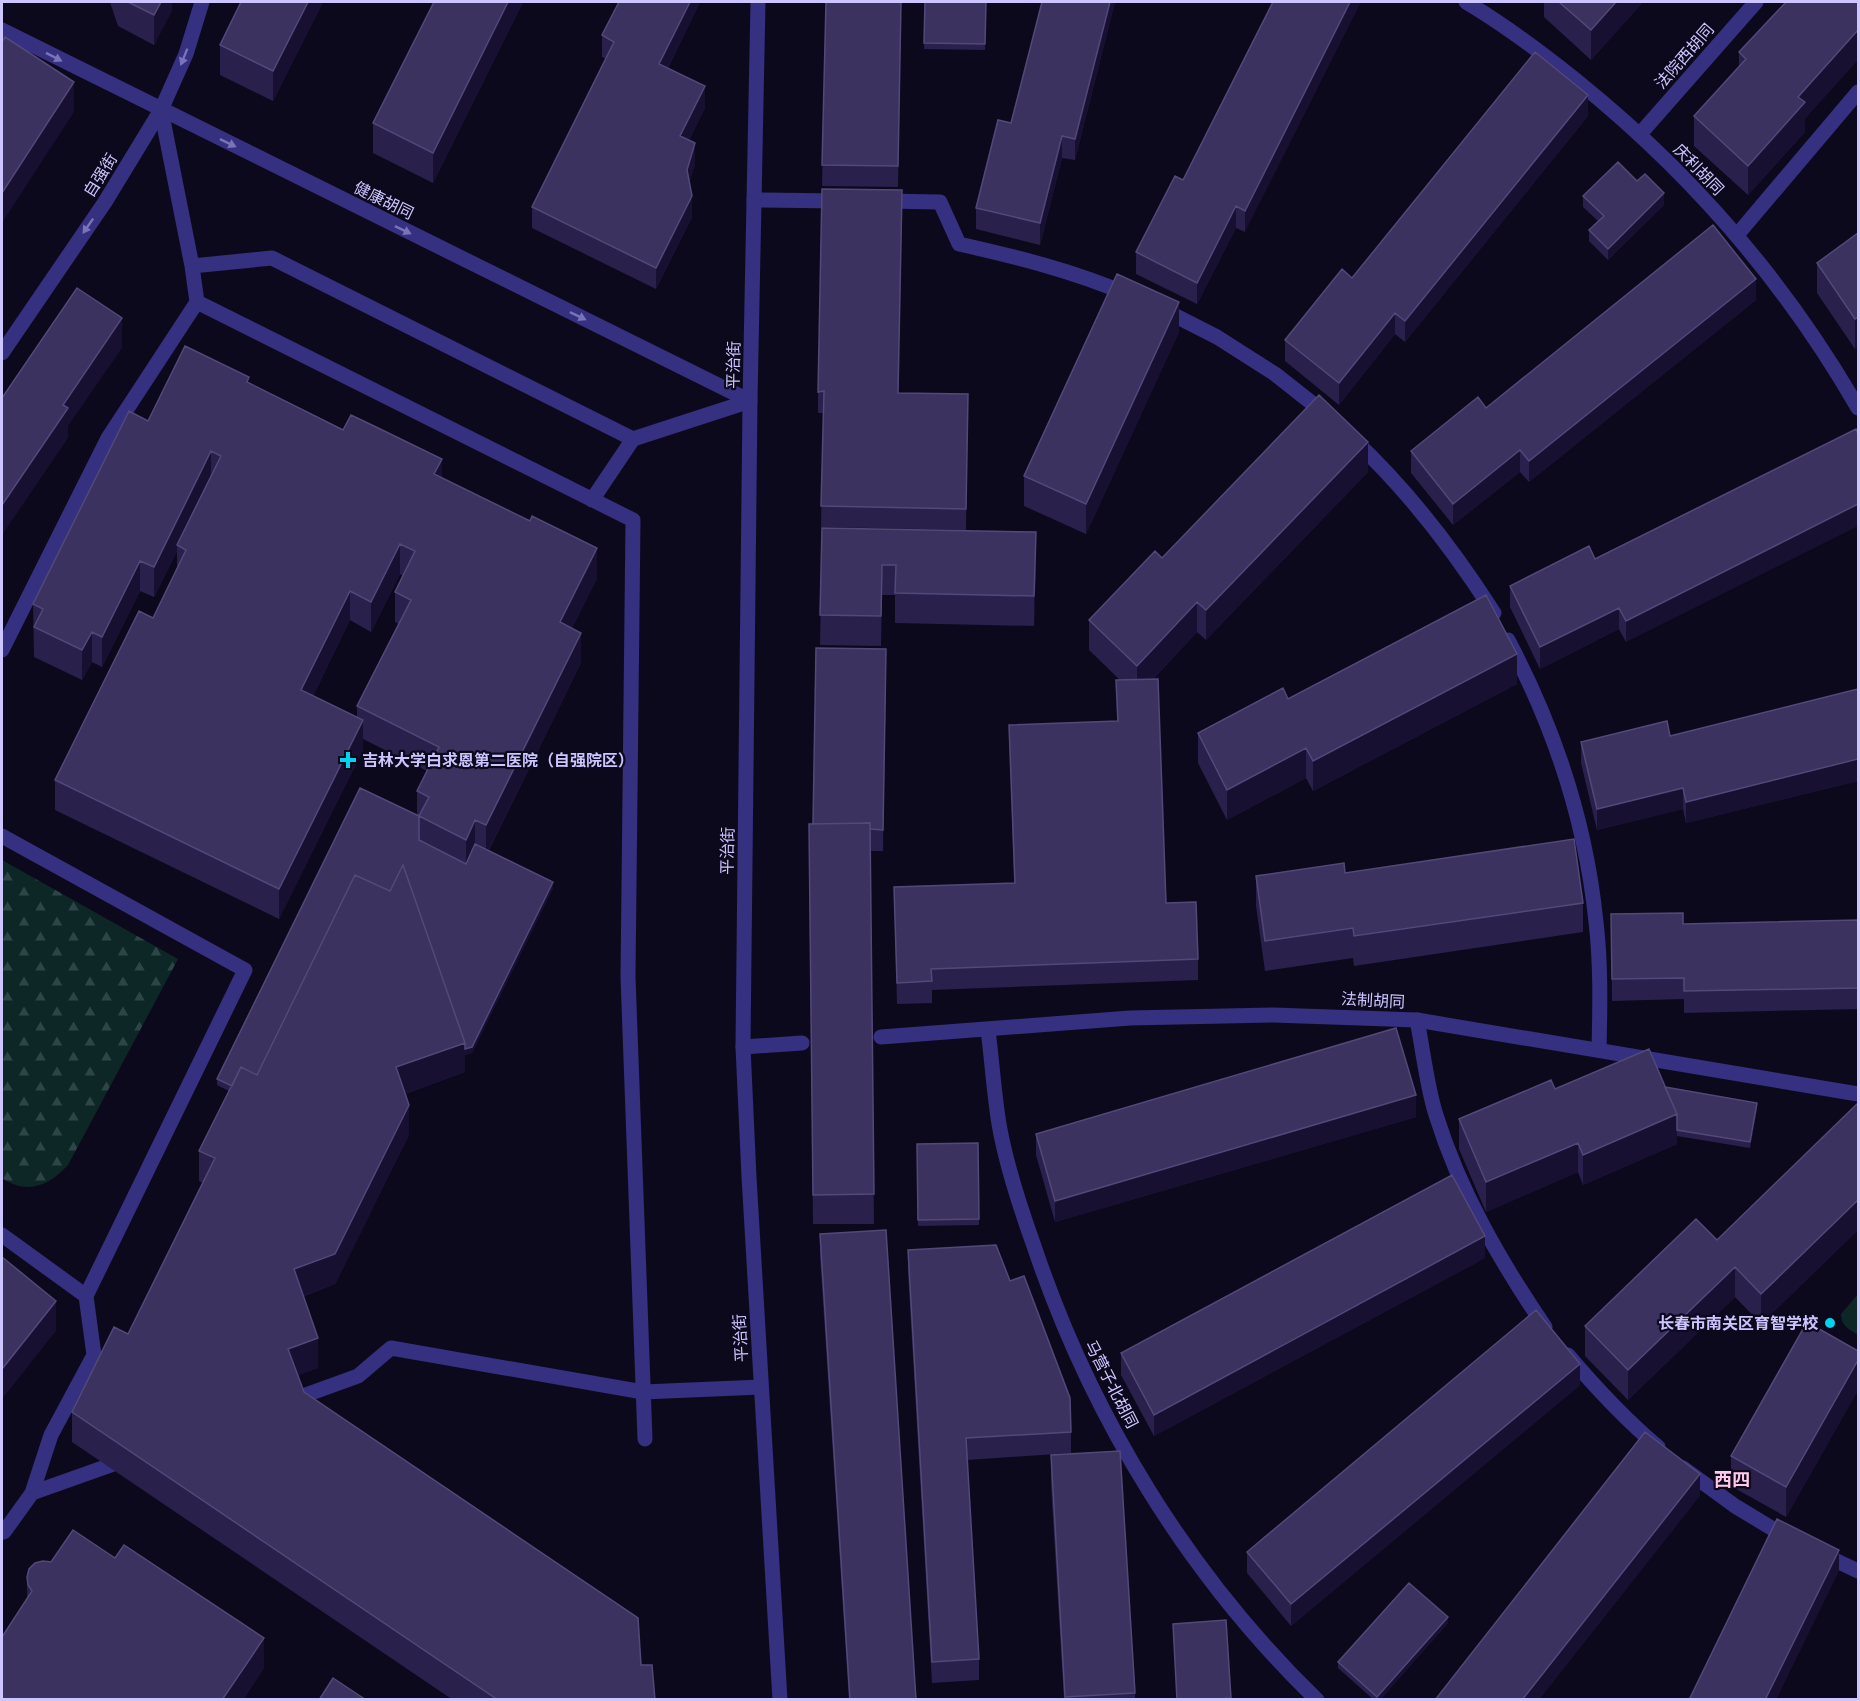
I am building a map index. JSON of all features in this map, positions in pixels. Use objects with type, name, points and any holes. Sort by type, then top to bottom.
[{"type":"street","name":"自强街","points":[[2,352],[105,202],[161,110],[186,54],[202,2]]},
{"type":"street","name":"平治街","points":[[758,2],[750,401],[743,1047],[780,1700]]},
{"type":"street","name":"庆利胡同","points":[[1466,2],[1550,59],[1640,134],[1678,172],[1737,235],[1790,303],[1839,374],[1858,408]]},
{"type":"street","name":"法院西胡同","points":[[1640,134],[1756,2]]},
{"type":"street","name":"健康胡同","points":[[2,30],[750,401]]},
{"type":"street","points":[[1737,235],[1858,92]]},
{"type":"street","points":[[2,650],[108,438],[197,302],[161,110]]},
{"type":"street","points":[[754,200],[940,202],[959,244],[1026,259],[1092,279],[1155,306],[1217,337],[1275,374],[1341,428],[1379,464],[1425,514],[1464,566],[1498,620],[1527,676],[1548,726],[1572,796],[1587,858],[1596,921],[1600,985],[1599,1050]]},
{"type":"street","points":[[192,266],[272,258],[633,439]]},
{"type":"street","points":[[197,302],[633,520],[628,976],[645,1439]]},
{"type":"street","points":[[592,500],[633,439],[750,401]]},
{"type":"street","points":[[2,836],[245,970],[86,1296],[94,1354],[51,1434],[32,1493],[4,1532]]},
{"type":"street","name":"法制胡同","points":[[881,1037],[1130,1018],[1261,1015],[1417,1020],[1858,1094]]},
{"type":"street","points":[[1417,1020],[1435,1113],[1457,1172],[1489,1237],[1515,1282],[1557,1342],[1627,1419],[1671,1458],[1735,1506],[1805,1546],[1858,1571]]},
{"type":"street","name":"马营子北胡同","points":[[988,1029],[1000,1125],[1019,1203],[1045,1279],[1076,1354],[1111,1426],[1152,1495],[1197,1562],[1247,1625],[1313,1698]]},
{"type":"street","points":[[743,1047],[802,1043]]},
{"type":"street","points":[[2,1235],[86,1296]]},
{"type":"street","points":[[279,1404],[358,1376],[391,1348],[643,1392],[761,1387]]},
{"type":"street","points":[[32,1493],[144,1453]]},
{"type":"green space","points":[[2,860],[178,959],[68,1165],[45,1183],[29,1187],[11,1183],[2,1178]]},
{"type":"green space","points":[[1858,1294],[1858,1335],[1844,1324],[1841,1314]]},
{"type":"building","points":[[128,2],[161,2],[154,15]]},
{"type":"building","points":[[241,2],[308,2],[273,71],[220,45]]},
{"type":"building","points":[[434,2],[508,2],[433,153],[373,123]]},
{"type":"building","points":[[619,2],[690,2],[659,64],[705,86],[680,136],[695,143],[687,170],[692,196],[656,268],[532,207],[614,42],[602,35]]},
{"type":"building","points":[[826,2],[901,2],[898,166],[822,165]]},
{"type":"building","points":[[925,2],[986,2],[985,44],[924,43]]},
{"type":"building","points":[[1042,2],[1110,2],[1075,139],[1062,136],[1040,223],[976,208],[998,120],[1011,123]]},
{"type":"building","points":[[1273,2],[1350,2],[1245,211],[1236,206],[1197,283],[1136,252],[1175,176],[1183,180]]},
{"type":"building","points":[[1559,2],[1616,2],[1591,30]]},
{"type":"building","points":[[1786,2],[1858,2],[1858,30],[1798,97],[1805,102],[1748,166],[1694,116],[1746,59],[1739,52]]},
{"type":"building","points":[[5,37],[74,82],[2,193],[2,42]]},
{"type":"building","points":[[1535,52],[1588,95],[1405,321],[1395,313],[1339,383],[1285,340],[1342,269],[1352,278]]},
{"type":"building","points":[[1618,162],[1637,181],[1645,174],[1664,193],[1608,249],[1589,230],[1604,216],[1583,196]]},
{"type":"building","points":[[822,189],[902,190],[898,393],[968,394],[966,509],[821,506],[824,391],[818,392]]},
{"type":"building","points":[[1713,225],[1756,279],[1529,461],[1520,450],[1453,504],[1411,451],[1478,397],[1486,408]]},
{"type":"building","points":[[1858,233],[1858,317],[1855,319],[1817,263]]},
{"type":"building","points":[[1117,274],[1179,302],[1086,504],[1024,476]]},
{"type":"building","points":[[77,288],[122,318],[63,405],[68,408],[2,505],[2,398]]},
{"type":"building","points":[[185,346],[249,377],[247,382],[343,430],[351,415],[442,459],[434,474],[530,521],[532,516],[597,548],[560,622],[581,633],[486,825],[475,820],[466,840],[419,816],[429,797],[417,791],[439,747],[357,706],[411,600],[395,592],[415,551],[400,544],[371,602],[350,591],[301,690],[363,720],[279,889],[55,780],[139,611],[153,618],[186,550],[177,545],[221,456],[211,451],[154,567],[140,561],[102,637],[92,632],[82,650],[34,627],[43,609],[33,604],[129,411],[148,421]]},
{"type":"building","points":[[1319,395],[1368,442],[1206,610],[1197,602],[1137,666],[1089,620],[1155,551],[1162,558]]},
{"type":"building","points":[[1856,429],[1858,434],[1858,504],[1626,621],[1619,608],[1540,647],[1510,586],[1589,546],[1595,559]]},
{"type":"building","points":[[822,528],[1036,532],[1034,596],[895,593],[896,565],[882,565],[881,616],[820,615]]},
{"type":"building","points":[[1486,595],[1517,654],[1313,761],[1306,748],[1227,790],[1198,733],[1283,688],[1288,699]]},
{"type":"building","points":[[816,648],[886,649],[883,830],[870,829],[870,823],[813,824]]},
{"type":"building","points":[[1158,679],[1166,903],[1196,902],[1198,959],[931,969],[932,981],[897,983],[894,887],[1015,883],[1009,725],[1118,721],[1116,680]]},
{"type":"building","points":[[1858,689],[1858,759],[1686,802],[1683,788],[1597,809],[1581,742],[1667,721],[1670,736]]},
{"type":"building","points":[[360,788],[419,816],[419,840],[466,864],[475,844],[553,882],[472,1047],[465,1049],[465,1043],[403,865],[390,891],[355,875],[257,1075],[241,1067],[232,1086],[217,1079]]},
{"type":"building","points":[[870,823],[874,1194],[813,1195],[809,824]]},
{"type":"building","points":[[1574,839],[1583,903],[1354,936],[1353,928],[1265,941],[1256,876],[1344,863],[1345,873]]},
{"type":"building","points":[[403,865],[465,1043],[396,1067],[409,1105],[335,1254],[294,1269],[318,1338],[288,1349],[304,1392],[638,1618],[641,1665],[652,1665],[655,1700],[498,1700],[72,1412],[114,1327],[128,1334],[215,1158],[199,1151],[241,1067],[257,1075],[355,875],[390,891]]},
{"type":"building","points":[[1683,913],[1683,924],[1858,920],[1858,988],[1684,991],[1684,978],[1612,979],[1611,914]]},
{"type":"building","points":[[1396,1028],[1416,1095],[1055,1201],[1036,1134]]},
{"type":"building","points":[[1649,1049],[1677,1114],[1583,1155],[1578,1143],[1486,1182],[1459,1119],[1551,1080],[1555,1089]]},
{"type":"building","points":[[1665,1087],[1757,1103],[1750,1142],[1677,1130],[1677,1114]]},
{"type":"building","points":[[1858,1103],[1858,1200],[1761,1294],[1735,1267],[1628,1370],[1585,1326],[1696,1219],[1717,1240]]},
{"type":"building","points":[[978,1143],[979,1219],[918,1220],[917,1144]]},
{"type":"building","points":[[1452,1175],[1485,1236],[1154,1415],[1121,1353]]},
{"type":"building","points":[[886,1230],[916,1700],[850,1700],[820,1234]]},
{"type":"building","points":[[996,1245],[1010,1281],[1024,1276],[1070,1398],[1071,1432],[966,1438],[979,1659],[932,1662],[908,1250]]},
{"type":"building","points":[[2,1257],[56,1301],[2,1369]]},
{"type":"building","points":[[1536,1310],[1580,1364],[1291,1604],[1247,1552]]},
{"type":"building","points":[[1807,1322],[1858,1351],[1858,1360],[1786,1487],[1731,1456]]},
{"type":"building","points":[[1645,1432],[1700,1474],[1522,1700],[1435,1700]]},
{"type":"building","points":[[1120,1451],[1135,1693],[1065,1697],[1051,1455]]},
{"type":"building","points":[[1777,1519],[1839,1550],[1765,1700],[1689,1700]]},
{"type":"building","points":[[73,1530],[115,1558],[124,1545],[264,1638],[222,1700],[2,1700],[2,1637],[32,1591],[28,1585],[29,1569],[35,1563],[51,1562]]},
{"type":"building","points":[[1409,1583],[1448,1617],[1377,1697],[1338,1662]]},
{"type":"building","points":[[1226,1620],[1231,1698],[1177,1700],[1173,1624]]},
{"type":"building","points":[[333,1678],[366,1700],[319,1700]]},
{"type":"place","name":"吉林大学白求恩第二医院（自强院区）","points":[[348,760]]},
{"type":"place","name":"长春市南关区育智学校","points":[[1830,1323]]},
{"type":"district","name":"西四","points":[[1732,1480]]}]
